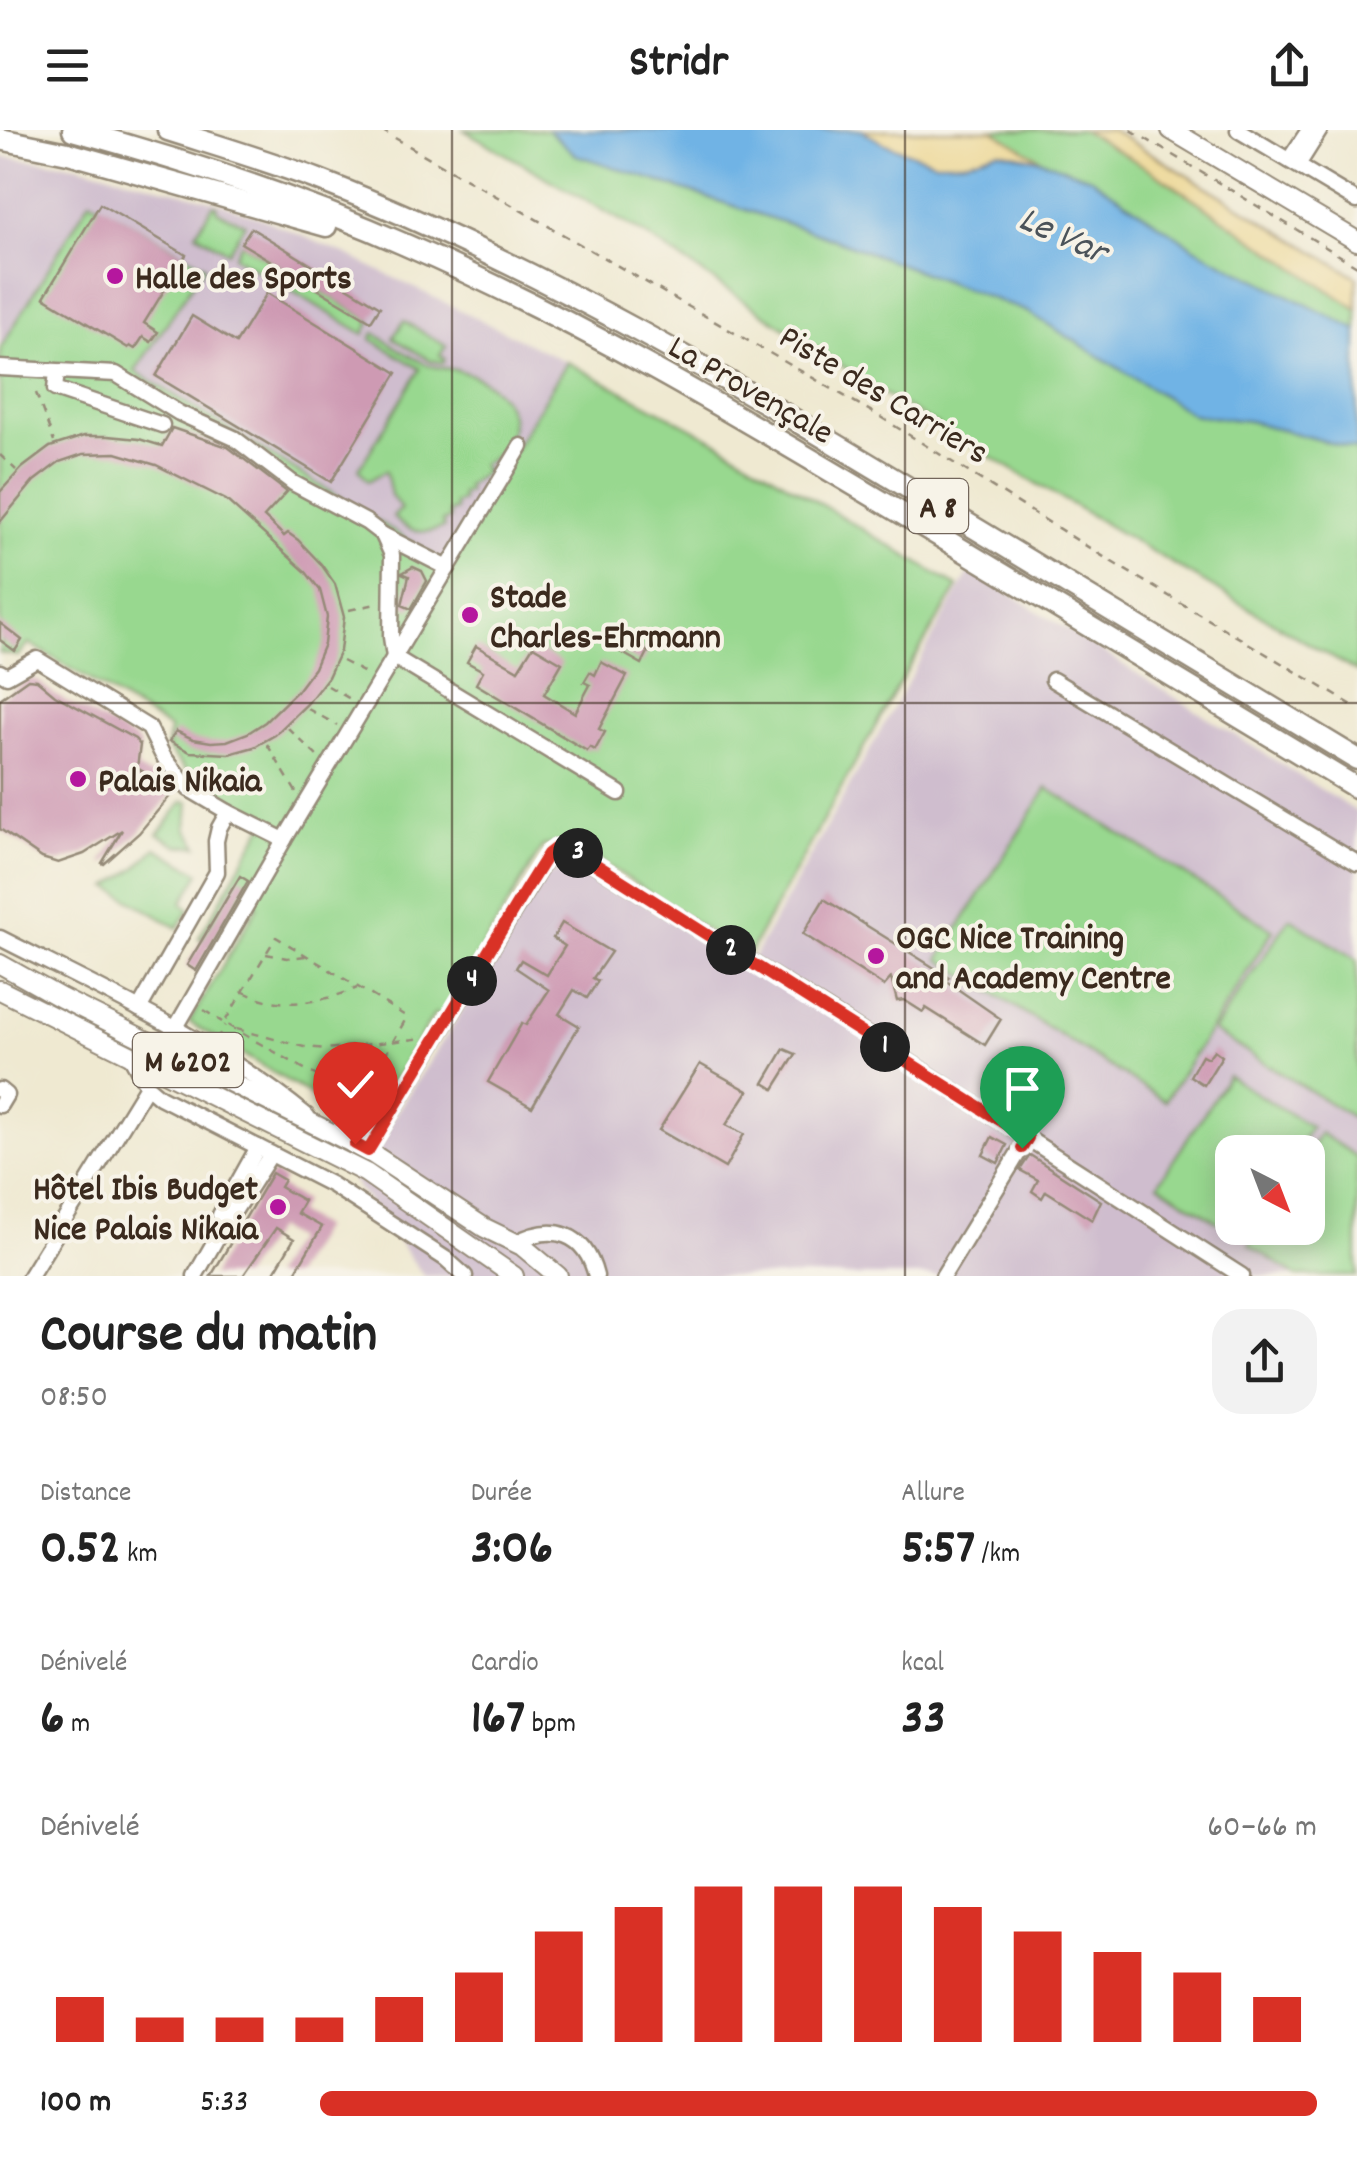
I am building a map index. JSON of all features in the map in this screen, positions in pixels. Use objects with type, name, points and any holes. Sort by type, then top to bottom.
[{"type":"highway","name":"La Provençale","points":[[73,130],[258,188],[408,246],[568,322],[683,384],[1357,788]]},
{"type":"highway","name":"La Provençale","points":[[168,130],[368,201],[512,266],[631,326],[886,474],[1357,759]]},
{"type":"highway","points":[[190,130],[218,146]]},
{"type":"highway","points":[[0,139],[68,153],[408,246]]},
{"type":"main road","points":[[1170,130],[1357,242]]},
{"type":"main road","name":"M 6202","points":[[0,964],[61,998]]},
{"type":"main road","name":"M 6202","points":[[0,972],[61,998],[368,1151],[539,1258],[555,1276]]},
{"type":"main road","name":"M 6202","points":[[1,991],[374,1178],[505,1273]]},
{"type":"main road","points":[[505,1273],[513,1254],[555,1276]]},
{"type":"street","points":[[1238,130],[1357,200]]},
{"type":"street","points":[[1294,163],[1308,130]]},
{"type":"street","points":[[1294,163],[1320,130]]},
{"type":"street","points":[[0,368],[116,374],[179,413],[234,438],[293,483],[448,568]]},
{"type":"street","points":[[57,372],[55,389],[162,425]]},
{"type":"street","points":[[174,1030],[521,446]]},
{"type":"street","points":[[384,535],[392,555],[390,636],[394,657],[619,794]]},
{"type":"street","points":[[0,672],[7,676],[36,659],[149,728],[189,790],[284,840]]},
{"type":"street","points":[[1054,680],[1357,863]]},
{"type":"street","points":[[139,1009],[217,872],[216,841],[228,812]]},
{"type":"street","points":[[368,1151],[548,854],[557,847],[567,848],[1242,1276]]},
{"type":"street","points":[[0,938],[139,1009],[280,1094],[315,1122]]},
{"type":"street","points":[[130,1057],[147,1086],[160,1097],[332,1184],[446,1259],[465,1276]]},
{"type":"street","points":[[30,1276],[147,1086]]},
{"type":"street","points":[[0,1090],[6,1094],[0,1105]]},
{"type":"street","points":[[943,1276],[1028,1138]]},
{"type":"street","points":[[234,1210],[264,1150]]},
{"type":"street","points":[[195,1276],[226,1220],[220,1216],[264,1150]]},
{"type":"street","points":[[514,1243],[546,1232],[561,1233],[585,1250],[596,1276]]},
{"type":"path","name":"Piste des Carriers","points":[[382,130],[874,413],[1112,562],[1357,708]]},
{"type":"path","points":[[1131,130],[1357,266]]},
{"type":"path","points":[[36,393],[54,442]]},
{"type":"path","points":[[0,454],[16,470]]},
{"type":"path","points":[[349,610],[391,600]]},
{"type":"path","points":[[342,661],[368,674]]},
{"type":"path","points":[[328,686],[352,700]]},
{"type":"path","points":[[308,709],[337,725]]},
{"type":"path","points":[[288,728],[318,757]]},
{"type":"path","points":[[267,744],[296,792]]},
{"type":"path","points":[[214,790],[217,760]]},
{"type":"path","points":[[224,1023],[276,937],[406,1017],[338,1135]]},
{"type":"path","points":[[266,954],[308,956]]},
{"type":"path","points":[[243,991],[265,1000],[296,1002],[333,998],[358,987]]},
{"type":"path","points":[[190,1002],[359,1100]]},
{"type":"path","points":[[235,1029],[326,1049],[420,1037],[434,1043]]},
{"type":"path","points":[[334,1086],[370,1081]]},
{"type":"shaded area","points":[[0,157],[77,165],[211,200],[343,253],[567,362],[446,563],[134,371],[0,349]]},
{"type":"shaded area","points":[[971,569],[1357,812],[1357,1276],[424,1276],[352,1180],[454,1024],[541,876],[569,868],[598,873],[748,967]]},
{"type":"green space","points":[[464,130],[548,130],[576,155],[820,234],[1028,312],[1194,415],[1249,421],[1357,450],[1357,672],[889,397],[639,231]]},
{"type":"green space","points":[[992,130],[1083,130],[1154,172],[1357,309],[1357,330],[1196,249],[1091,178],[1042,160]]},
{"type":"green space","name":"Stade Charles-Ehrmann","points":[[90,200],[205,266],[135,371],[445,563],[567,362],[720,443],[958,587],[899,684],[747,957],[572,842],[543,846],[442,1016],[435,1013],[366,1128],[189,1022],[258,906],[255,903],[223,953],[199,938],[264,824],[222,800],[188,773],[167,747],[170,729],[29,643],[18,656],[0,653],[0,349]]},
{"type":"green space","points":[[213,205],[217,211],[245,224],[228,252],[196,233]]},
{"type":"green space","points":[[241,243],[371,321],[364,334],[234,256]]},
{"type":"green space","points":[[404,321],[446,346],[440,355],[445,359],[443,363],[430,360],[393,338]]},
{"type":"green space","points":[[374,333],[422,362],[480,379],[498,392],[509,410],[512,420],[507,442],[481,465],[483,471],[490,469],[466,486],[468,492],[461,494],[462,501],[455,504],[456,510],[449,512],[450,519],[437,530],[417,531],[399,522],[393,517],[401,509],[391,495],[386,471],[368,481],[359,469],[420,369],[371,339]]},
{"type":"green space","points":[[1047,788],[1273,930],[1165,1101],[939,959]]},
{"type":"green space","points":[[183,801],[189,802],[187,828],[198,846],[179,846],[158,834]]},
{"type":"green space","points":[[156,848],[200,873],[182,903],[190,909],[178,928],[109,887]]},
{"type":"green space","points":[[1290,918],[1357,960],[1357,1120],[1213,1031]]},
{"type":"green space","points":[[1228,1076],[1311,1127],[1306,1135],[1215,1135],[1215,1220],[1158,1184]]},
{"type":"green space","points":[[1325,1136],[1357,1157],[1357,1276],[1297,1276],[1249,1245],[1325,1245]]},
{"type":"sand","points":[[861,130],[992,130],[1042,160],[999,151],[964,162],[935,162],[883,143]]},
{"type":"sand","points":[[1083,130],[1112,130],[1357,277],[1357,309],[1154,172]]},
{"type":"water","name":"Le Var","points":[[548,130],[861,130],[883,143],[935,162],[964,162],[998,151],[1042,160],[1091,178],[1196,249],[1357,330],[1357,450],[1249,421],[1194,415],[1028,312],[820,234],[576,155]]},
{"type":"building","name":"Halle des Sports","points":[[100,204],[186,255],[144,323],[158,332],[151,342],[143,337],[135,349],[44,297]]},
{"type":"building","points":[[251,228],[380,307],[371,321],[241,243]]},
{"type":"building","points":[[267,293],[397,373],[331,482],[156,376],[192,316],[236,343]]},
{"type":"building","points":[[172,428],[228,447],[287,492],[264,517],[284,536],[288,533],[298,540],[321,564],[335,584],[344,617],[340,651],[328,677],[307,704],[275,735],[254,747],[229,754],[190,752],[169,741],[176,731],[211,742],[248,733],[296,692],[314,668],[324,644],[327,617],[320,590],[306,572],[226,500],[156,465],[116,453],[83,454],[59,462],[34,481],[0,522],[0,492],[22,468],[50,447],[84,436],[139,439],[162,446]]},
{"type":"building","points":[[413,567],[422,571],[427,581],[411,609],[402,605],[409,576],[402,573]]},
{"type":"building","points":[[0,623],[22,640],[15,651],[0,640]]},
{"type":"building","points":[[619,636],[648,652],[642,664],[612,647]]},
{"type":"building","points":[[476,646],[518,670],[533,646],[562,663],[544,694],[575,713],[590,685],[584,682],[590,672],[595,675],[601,662],[627,676],[599,729],[605,732],[595,750],[590,747],[587,751],[476,684],[483,671],[467,662]]},
{"type":"building","name":"Palais Nikaia","points":[[28,679],[37,680],[55,695],[135,739],[140,745],[137,768],[175,790],[139,833],[104,864],[122,830],[84,854],[58,863],[42,858],[0,829],[0,699]]},
{"type":"building","points":[[240,876],[248,881],[196,971],[187,965]]},
{"type":"building","name":"OGC Nice Training and Academy Centre","points":[[824,899],[949,977],[946,981],[1001,1019],[985,1045],[926,1008],[923,1012],[904,1000],[897,1001],[891,978],[884,986],[803,934]]},
{"type":"building","points":[[562,923],[611,952],[593,978],[598,981],[587,998],[574,990],[559,1014],[579,1026],[532,1107],[488,1082],[522,1023],[526,1025],[549,990],[516,968],[521,960],[547,975],[565,946],[553,938]]},
{"type":"building","points":[[784,1049],[796,1054],[774,1089],[764,1083]]},
{"type":"building","points":[[1214,1050],[1222,1056],[1204,1085],[1190,1076],[1202,1055],[1208,1058]]},
{"type":"building","points":[[700,1064],[748,1091],[726,1125],[744,1134],[725,1168],[659,1130]]},
{"type":"building","points":[[992,1137],[1007,1145],[998,1163],[983,1155]]},
{"type":"building","points":[[1030,1155],[1101,1201],[1092,1220],[1046,1191],[1042,1198],[1032,1191],[1038,1180],[1020,1170]]},
{"type":"building","points":[[272,1173],[284,1180],[280,1187],[304,1201],[297,1213],[322,1227],[293,1276],[272,1276],[294,1239],[276,1228],[243,1276],[211,1276]]},
{"type":"place","name":"Halle des Sports","points":[[115,276]]},
{"type":"place","name":"Stade Charles-Ehrmann","points":[[470,615]]},
{"type":"place","name":"Palais Nikaia","points":[[78,779]]},
{"type":"place","name":"OGC Nice Training and Academy Centre","points":[[876,956]]},
{"type":"place","name":"Hôtel Ibis Budget Nice Palais Nikaia","points":[[278,1207]]},
{"type":"route","points":[[355,1144],[368,1151],[526,889],[548,854],[557,847],[578,853],[1028,1138],[1022,1148]]}]
